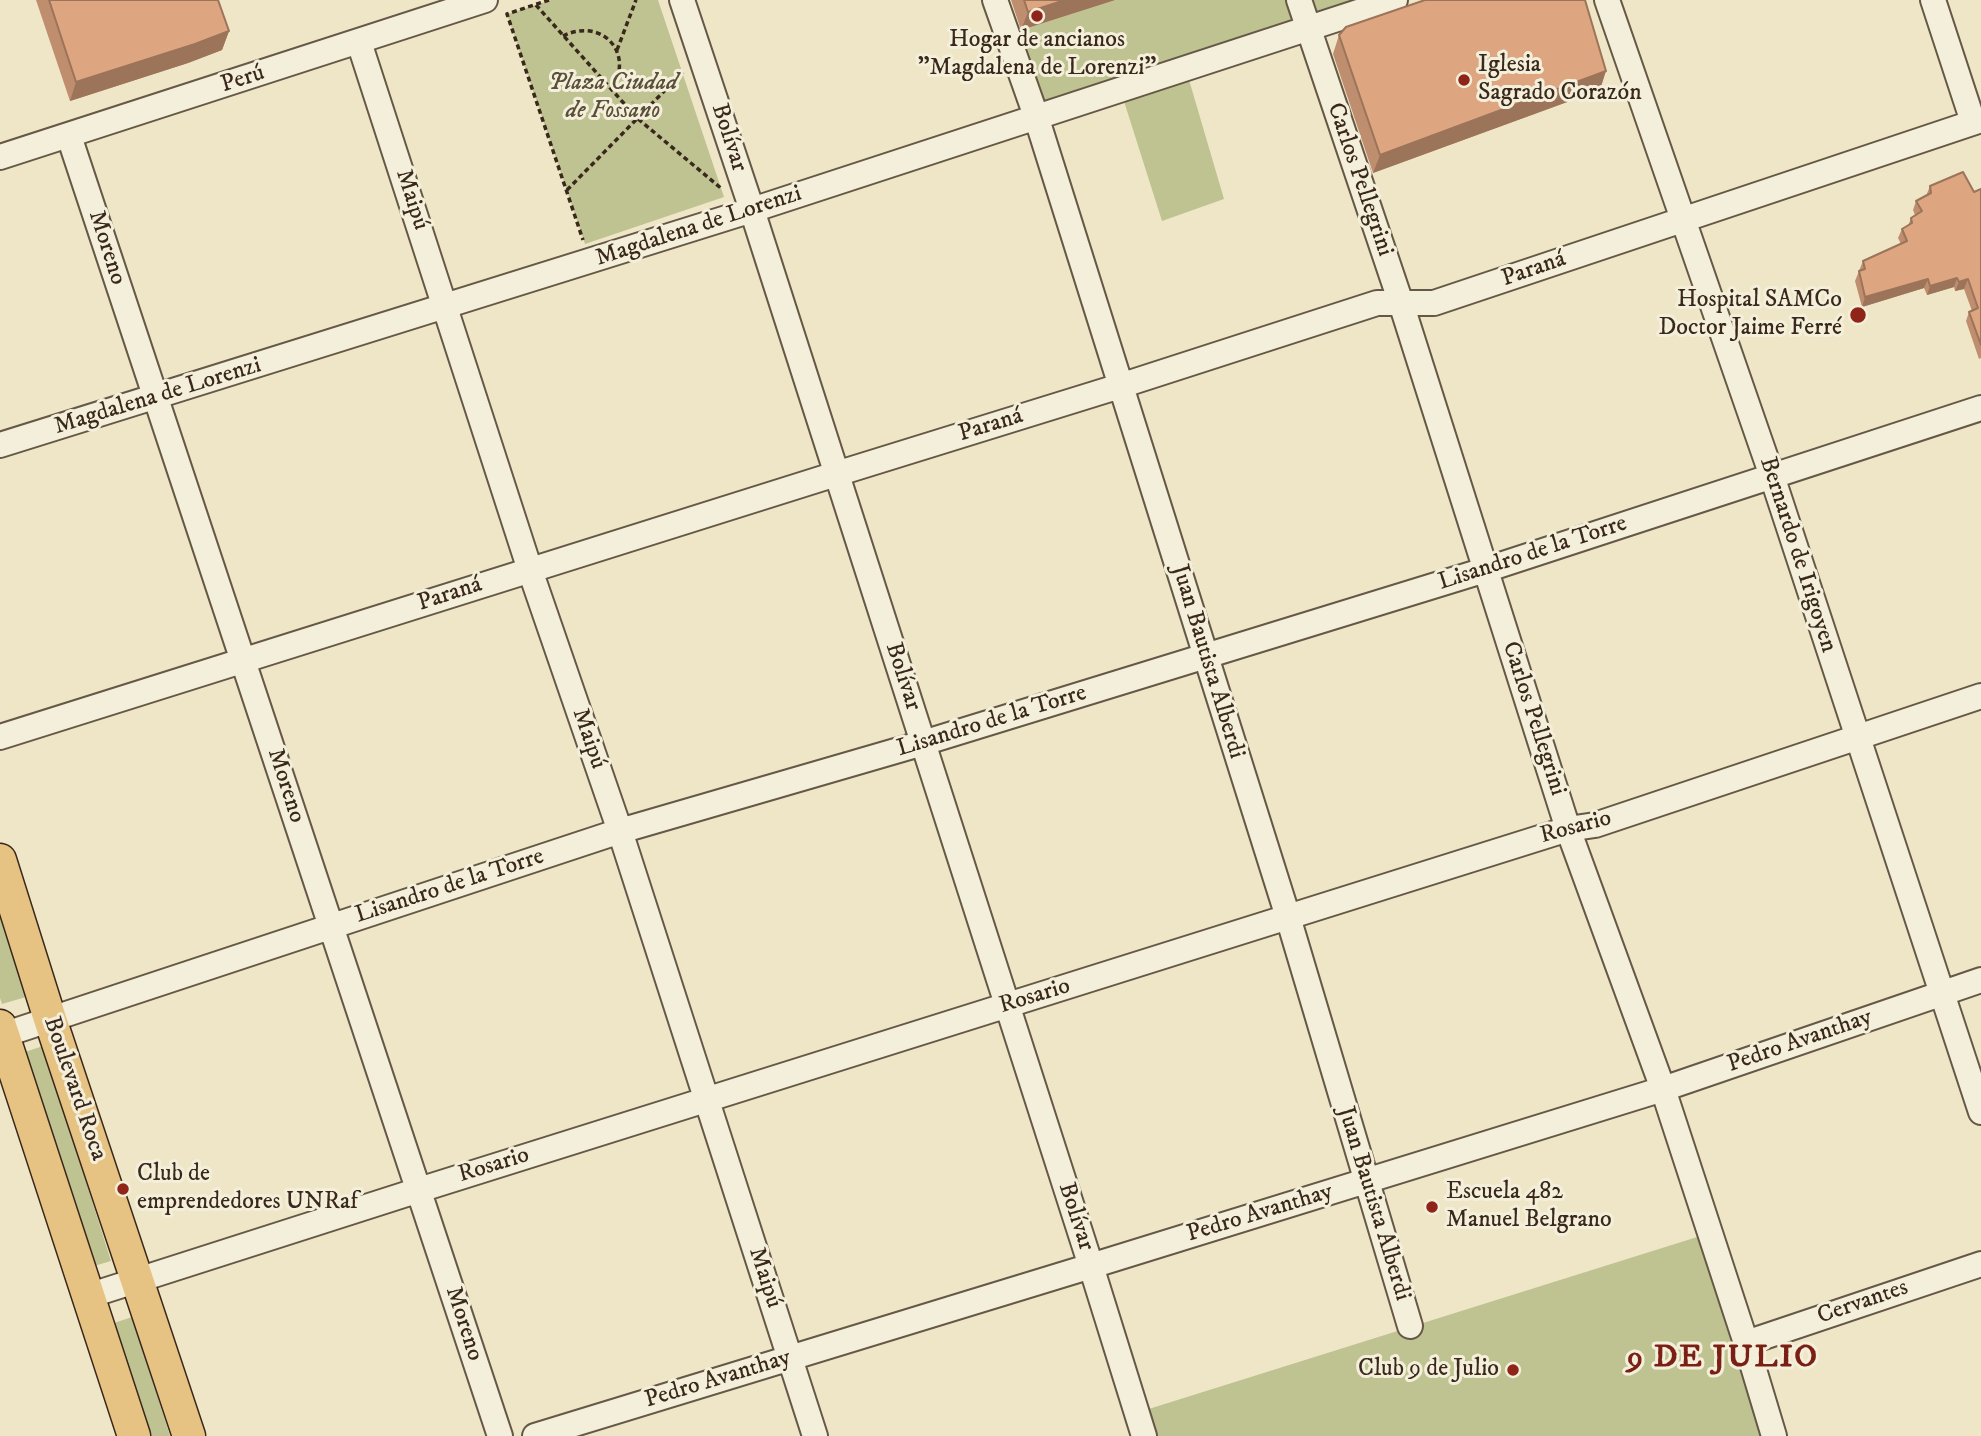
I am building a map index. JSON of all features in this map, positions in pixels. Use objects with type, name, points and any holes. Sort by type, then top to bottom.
[{"type":"main road","name":"Boulevard Roca","points":[[0,860],[189,1436]]},
{"type":"main road","name":"Boulevard Roca","points":[[1,1032],[134,1436]]},
{"type":"street","name":"Perú","points":[[0,157],[485,0]]},
{"type":"street","name":"Bolívar","points":[[682,0],[752,210],[1144,1436]]},
{"type":"street","name":"Juan Bautista Alberdi","points":[[995,0],[1036,116],[1288,917],[1410,1326]]},
{"type":"street","name":"Carlos Pellegrini","points":[[1299,0],[1401,303],[1568,829],[1663,1089],[1774,1436]]},
{"type":"street","name":"Magdalena de Lorenzi","points":[[0,446],[752,210],[1395,0]]},
{"type":"street","name":"Bernardo de Irigoyen","points":[[1607,0],[1772,476],[1981,1112]]},
{"type":"street","points":[[1933,0],[1977,121]]},
{"type":"street","name":"Maipú","points":[[359,42],[530,570],[620,831],[815,1436]]},
{"type":"street","name":"Paraná","points":[[0,737],[1377,303],[1434,303],[1977,121]]},
{"type":"street","name":"Moreno","points":[[69,136],[500,1436]]},
{"type":"street","name":"Lisandro de la Torre","points":[[1,1032],[50,1019],[620,831],[923,743],[1485,570],[1981,408]]},
{"type":"street","name":"Rosario","points":[[88,1296],[1568,829],[1595,825],[1981,696]]},
{"type":"street","name":"Pedro Avanthay","points":[[535,1436],[1663,1089],[1981,980]]},
{"type":"street","name":"Cervantes","points":[[1746,1343],[1981,1264]]},
{"type":"path","points":[[549,0],[507,14],[585,244]]},
{"type":"path","points":[[617,51],[636,0]]},
{"type":"path","points":[[535,5],[637,118],[722,189]]},
{"type":"path","points":[[563,36],[582,29],[591,31],[606,39],[617,51],[620,70],[611,89]]},
{"type":"path","points":[[567,190],[683,72],[688,84]]},
{"type":"green space","name":"Plaza Ciudad de Fossano","points":[[551,0],[658,0],[724,197],[585,244],[507,14]]},
{"type":"green space","points":[[1115,0],[1292,0],[1301,26],[1040,110],[1014,32]]},
{"type":"green space","points":[[1305,0],[1356,0],[1310,15]]},
{"type":"green space","points":[[1187,73],[1224,199],[1162,221],[1122,95]]},
{"type":"green space","points":[[0,915],[26,997],[2,1004],[0,998]]},
{"type":"green space","points":[[43,1046],[111,1261],[87,1268],[19,1054]]},
{"type":"green space","name":"Club 9 de Julio","points":[[1710,1233],[1773,1436],[1144,1436],[1136,1413]]},
{"type":"green space","points":[[132,1317],[170,1436],[144,1436],[108,1325]]},
{"type":"building","points":[[49,0],[218,0],[229,31],[76,82]]},
{"type":"building","points":[[1024,0],[1065,0],[1028,12]]},
{"type":"building","name":"Iglesia Sagrado Corazón","points":[[1425,0],[1585,0],[1606,71],[1380,155],[1339,35],[1346,27]]},
{"type":"building","points":[[1963,172],[1974,192],[1981,189],[1981,345],[1969,312],[1978,308],[1968,279],[1959,282],[1957,278],[1930,286],[1928,279],[1865,297],[1859,271],[1865,269],[1863,261],[1907,241],[1902,229],[1912,223],[1911,218],[1922,211],[1916,201],[1931,193],[1930,186]]},
{"type":"place","name":"Hogar de ancianos \"Magdalena de Lorenzi\"","points":[[1037,16]]},
{"type":"place","name":"Iglesia Sagrado Corazón","points":[[1464,80]]},
{"type":"place","name":"Hospital SAMCo Doctor Jaime Ferré","points":[[1858,315]]},
{"type":"place","name":"Club de emprendedores UNRaf","points":[[123,1189]]},
{"type":"place","name":"Escuela 482 Manuel Belgrano","points":[[1432,1207]]},
{"type":"place","name":"Club 9 de Julio","points":[[1513,1370]]},
{"type":"district","name":"9 DE JULIO","points":[[1723,1359]]}]
